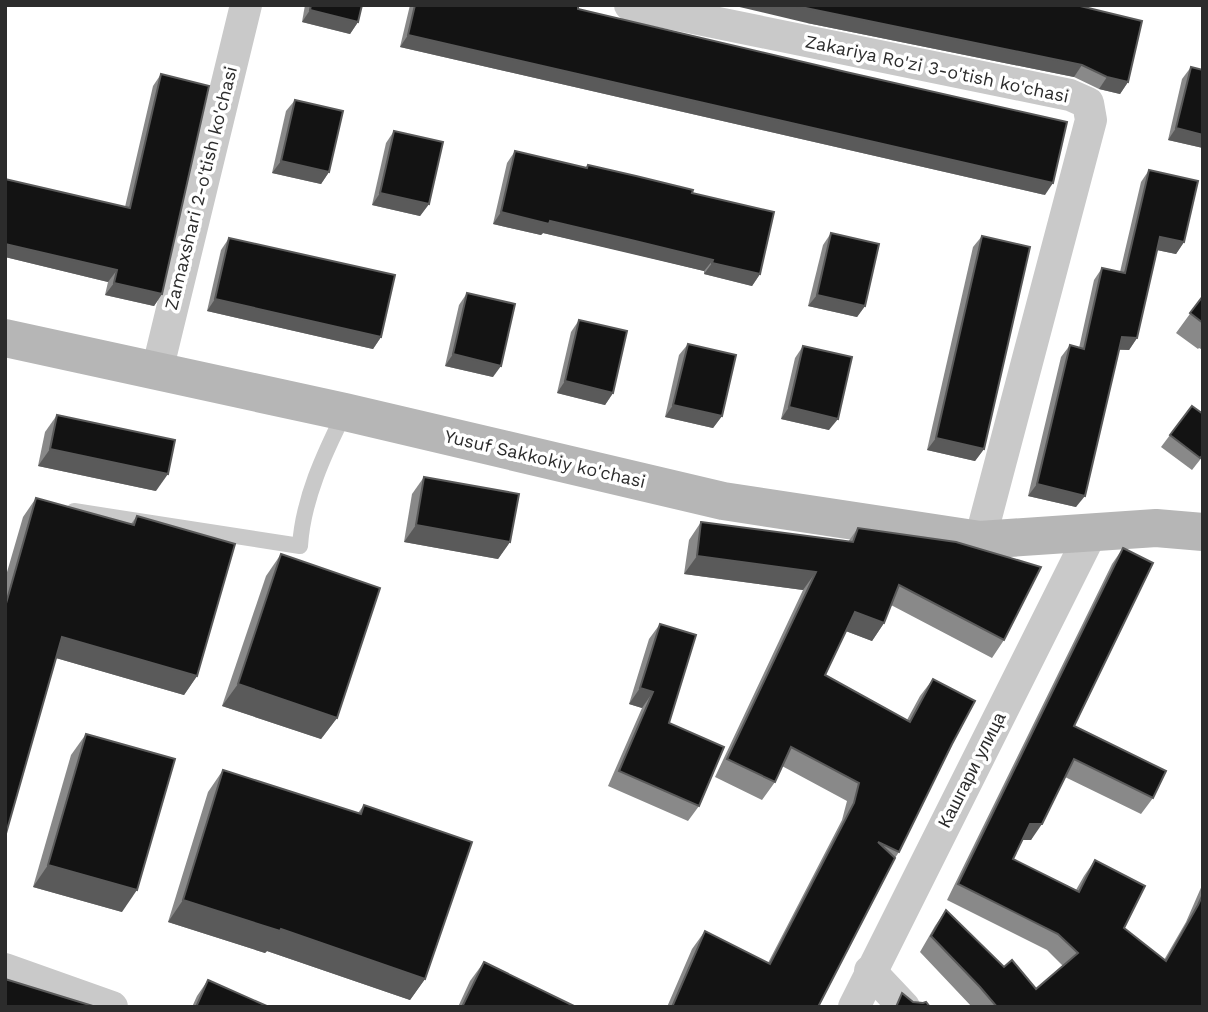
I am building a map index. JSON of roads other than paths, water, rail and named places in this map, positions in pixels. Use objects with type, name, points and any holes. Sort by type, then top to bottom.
[{"type":"main road","name":"Yusuf Sakkokiy ko'chasi","points":[[5,338],[345,412],[723,501],[980,540],[1156,528],[1203,532]]},
{"type":"street","name":"Zamaxshari 2-o'tish ko'chasi","points":[[157,371],[246,5]]},
{"type":"street","name":"Zakariya Ro'zi 3-o'tish ko'chasi","points":[[631,5],[1070,95],[1088,103],[1091,120],[980,540]]},
{"type":"street","name":"Кашгари улица","points":[[854,1007],[1091,533]]},
{"type":"street","points":[[5,969],[112,1007]]},
{"type":"street","points":[[870,971],[904,1007]]},
{"type":"lane","points":[[62,510],[300,546],[302,525],[323,457],[345,412]]}]
